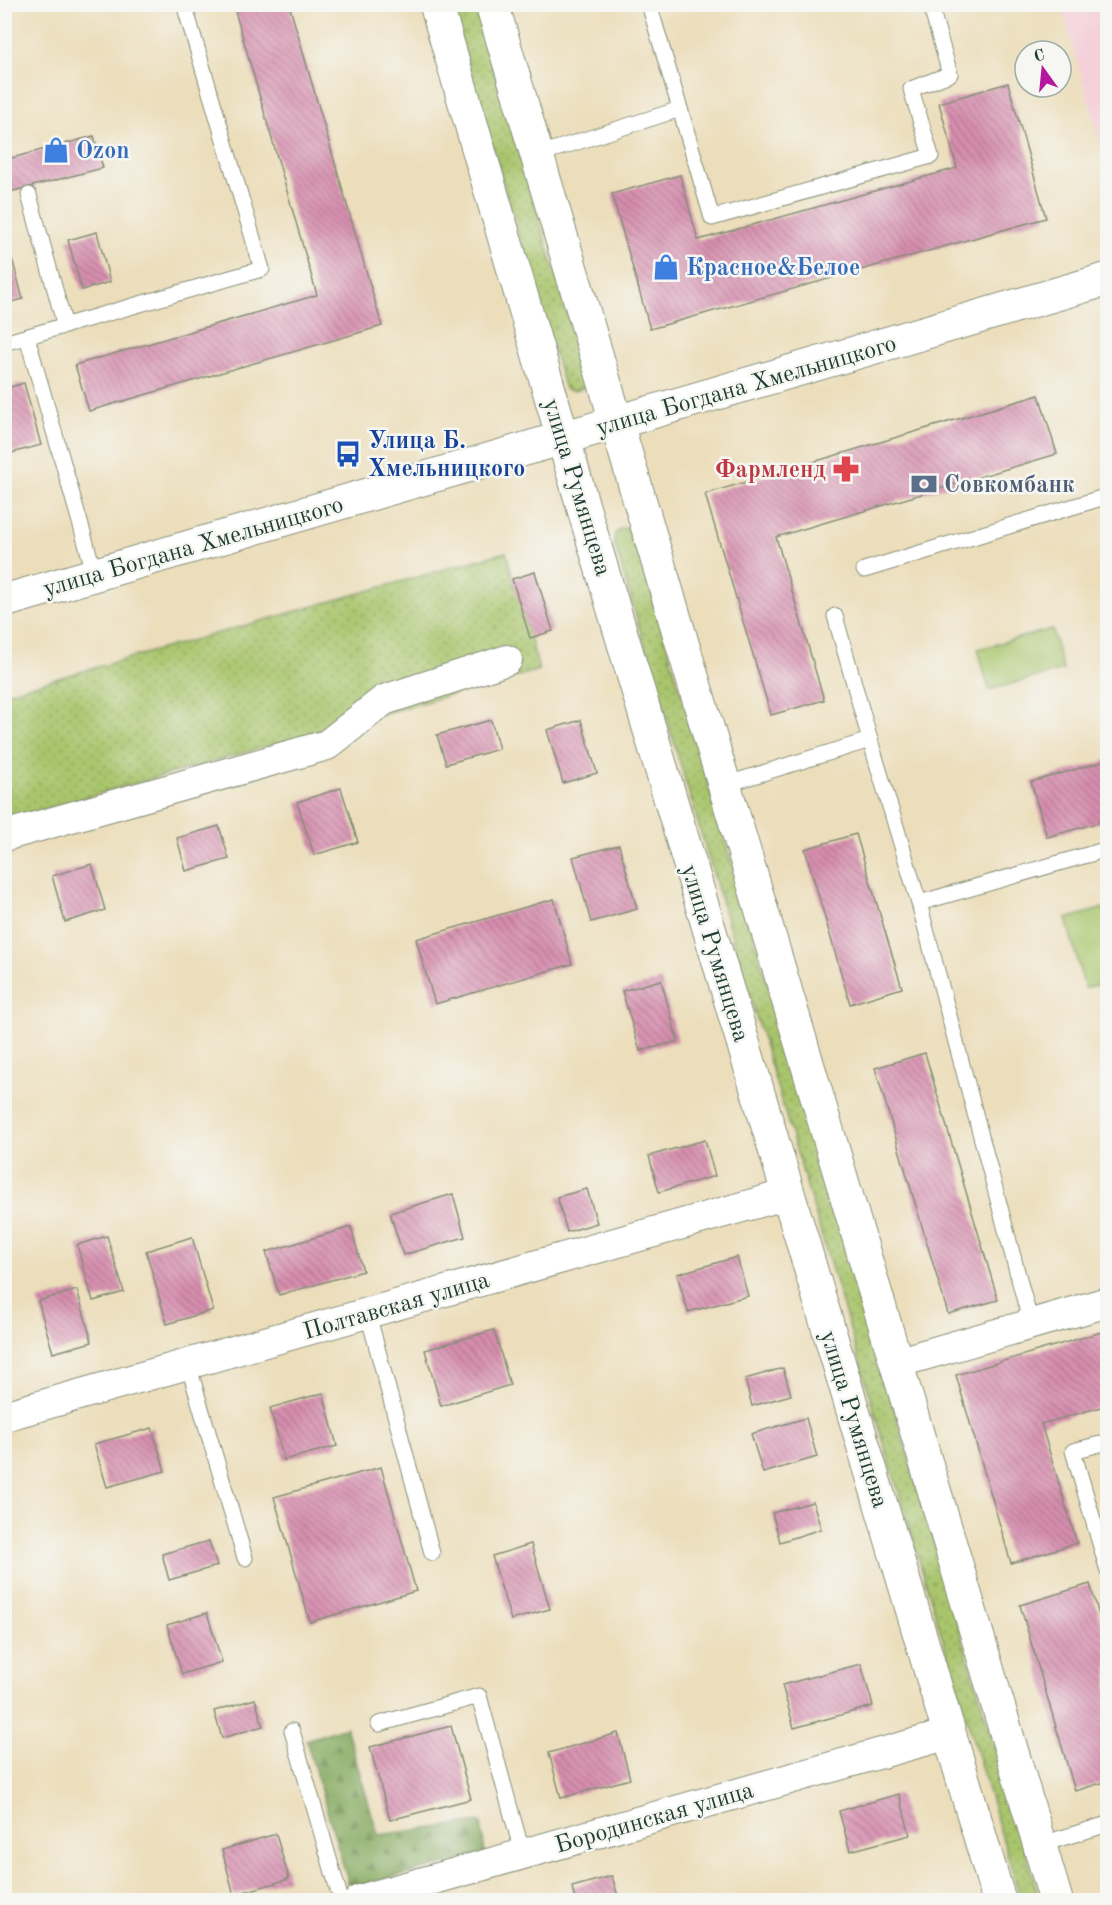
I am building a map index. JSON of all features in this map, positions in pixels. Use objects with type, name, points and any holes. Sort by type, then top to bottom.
[{"type":"main road","name":"улица Румянцева","points":[[436,4],[563,439],[999,1900]]},
{"type":"main road","points":[[492,4],[1056,1900]]},
{"type":"main road","name":"улица Богдана Хмельницкого","points":[[4,601],[1107,279]]},
{"type":"street","points":[[4,836],[327,745],[384,700],[507,660]]},
{"type":"street","name":"Полтавская улица","points":[[4,1416],[788,1194]]},
{"type":"street","points":[[896,1363],[1107,1302]]},
{"type":"street","name":"Бородинская улица","points":[[360,1900],[949,1734]]},
{"type":"lane","points":[[4,344],[262,269],[184,4]]},
{"type":"lane","points":[[650,4],[712,218],[931,156],[911,89],[951,74],[930,4]]},
{"type":"lane","points":[[537,154],[680,110]]},
{"type":"lane","points":[[29,195],[65,326]]},
{"type":"lane","points":[[27,337],[94,575]]},
{"type":"lane","points":[[864,570],[1107,496]]},
{"type":"lane","points":[[835,616],[919,903],[1031,1324]]},
{"type":"lane","points":[[724,785],[870,740]]},
{"type":"lane","points":[[919,903],[1107,849]]},
{"type":"lane","points":[[368,1314],[432,1553]]},
{"type":"lane","points":[[188,1364],[244,1558]]},
{"type":"lane","points":[[1107,1442],[1073,1451],[1107,1571]]},
{"type":"lane","points":[[379,1724],[479,1696],[523,1855]]},
{"type":"lane","points":[[292,1731],[341,1900]]},
{"type":"lane","points":[[1039,1845],[1107,1824]]},
{"type":"shaded area","points":[[1061,5],[1107,5],[1107,166],[1073,47],[1073,39],[1071,39]]},
{"type":"green space","points":[[450,5],[475,5],[588,382],[578,390],[565,389]]},
{"type":"green space","points":[[625,528],[633,531],[1040,1900],[1021,1900],[614,543],[615,534]]},
{"type":"green space","points":[[506,552],[539,670],[5,820],[5,693]]},
{"type":"green space","points":[[1052,629],[1063,670],[989,690],[978,649]]},
{"type":"green space","points":[[1107,907],[1107,982],[1085,988],[1066,919]]},
{"type":"green space","points":[[346,1727],[378,1835],[481,1822],[485,1854],[350,1888],[306,1740]]},
{"type":"building","points":[[233,4],[289,4],[382,326],[89,411],[75,365],[317,295]]},
{"type":"building","points":[[1008,83],[1046,218],[650,329],[612,194],[680,175],[698,240],[957,168],[939,103]]},
{"type":"building","points":[[94,136],[103,168],[9,192],[4,176],[4,160]]},
{"type":"building","points":[[4,229],[23,299],[4,304]]},
{"type":"building","points":[[97,232],[110,282],[82,290],[68,240]]},
{"type":"building","points":[[24,383],[41,445],[4,455],[4,389]]},
{"type":"building","points":[[1039,395],[1057,454],[776,537],[824,700],[771,715],[705,494]]},
{"type":"building","points":[[535,572],[553,631],[530,638],[512,579]]},
{"type":"building","points":[[491,720],[499,749],[446,764],[437,735]]},
{"type":"building","points":[[581,720],[597,773],[563,783],[547,730]]},
{"type":"building","points":[[1108,760],[1108,820],[1047,837],[1031,782]]},
{"type":"building","points":[[341,788],[358,842],[314,855],[297,802]]},
{"type":"building","points":[[219,826],[229,859],[186,871],[177,838]]},
{"type":"building","points":[[856,834],[902,988],[850,1004],[805,849]]},
{"type":"building","points":[[619,845],[637,909],[591,922],[573,857]]},
{"type":"building","points":[[92,864],[105,910],[65,922],[52,876]]},
{"type":"building","points":[[554,899],[572,964],[435,1004],[416,939]]},
{"type":"building","points":[[661,980],[678,1041],[640,1051],[622,991]]},
{"type":"building","points":[[925,1053],[998,1300],[948,1314],[875,1068]]},
{"type":"building","points":[[705,1140],[715,1176],[659,1192],[649,1156]]},
{"type":"building","points":[[587,1189],[597,1223],[567,1232],[557,1197]]},
{"type":"building","points":[[453,1194],[465,1237],[403,1255],[390,1213]]},
{"type":"building","points":[[351,1227],[363,1271],[279,1295],[266,1252]]},
{"type":"building","points":[[107,1236],[124,1292],[93,1301],[77,1245]]},
{"type":"building","points":[[192,1237],[213,1310],[167,1324],[146,1251]]},
{"type":"building","points":[[737,1257],[748,1296],[688,1312],[677,1274]]},
{"type":"building","points":[[77,1290],[92,1342],[53,1353],[38,1301]]},
{"type":"building","points":[[494,1330],[510,1385],[441,1406],[425,1350]]},
{"type":"building","points":[[1108,1330],[1108,1405],[1041,1424],[1077,1543],[1011,1563],[956,1375]]},
{"type":"building","points":[[783,1368],[791,1395],[752,1406],[745,1379]]},
{"type":"building","points":[[323,1393],[337,1446],[284,1460],[270,1408]]},
{"type":"building","points":[[806,1418],[817,1457],[763,1473],[751,1434]]},
{"type":"building","points":[[152,1428],[165,1471],[107,1487],[94,1444]]},
{"type":"building","points":[[381,1467],[416,1591],[310,1622],[274,1497]]},
{"type":"building","points":[[813,1502],[821,1529],[780,1542],[772,1513]]},
{"type":"building","points":[[209,1541],[217,1566],[169,1580],[162,1554]]},
{"type":"building","points":[[531,1544],[550,1609],[511,1620],[492,1556]]},
{"type":"building","points":[[1090,1584],[1108,1646],[1108,1781],[1075,1791],[1020,1605]]},
{"type":"building","points":[[207,1613],[222,1662],[182,1674],[167,1625]]},
{"type":"building","points":[[861,1664],[873,1706],[794,1728],[782,1685]]},
{"type":"building","points":[[255,1699],[263,1726],[222,1738],[214,1711]]},
{"type":"building","points":[[451,1726],[471,1799],[390,1820],[370,1747]]},
{"type":"building","points":[[618,1733],[630,1779],[561,1798],[549,1753]]},
{"type":"building","points":[[899,1794],[910,1835],[850,1851],[839,1811]]},
{"type":"building","points":[[276,1834],[289,1879],[234,1895],[222,1850]]},
{"type":"building","points":[[612,1876],[619,1900],[575,1900],[572,1887]]},
{"type":"place","name":"Ozon","points":[[56,150]]},
{"type":"place","name":"Красное&Белое","points":[[666,267]]},
{"type":"place","name":"Улица Б. Хмельницкого","points":[[348,454]]},
{"type":"place","name":"Фармленд","points":[[846,469]]},
{"type":"place","name":"Совкомбанк","points":[[924,484]]}]
